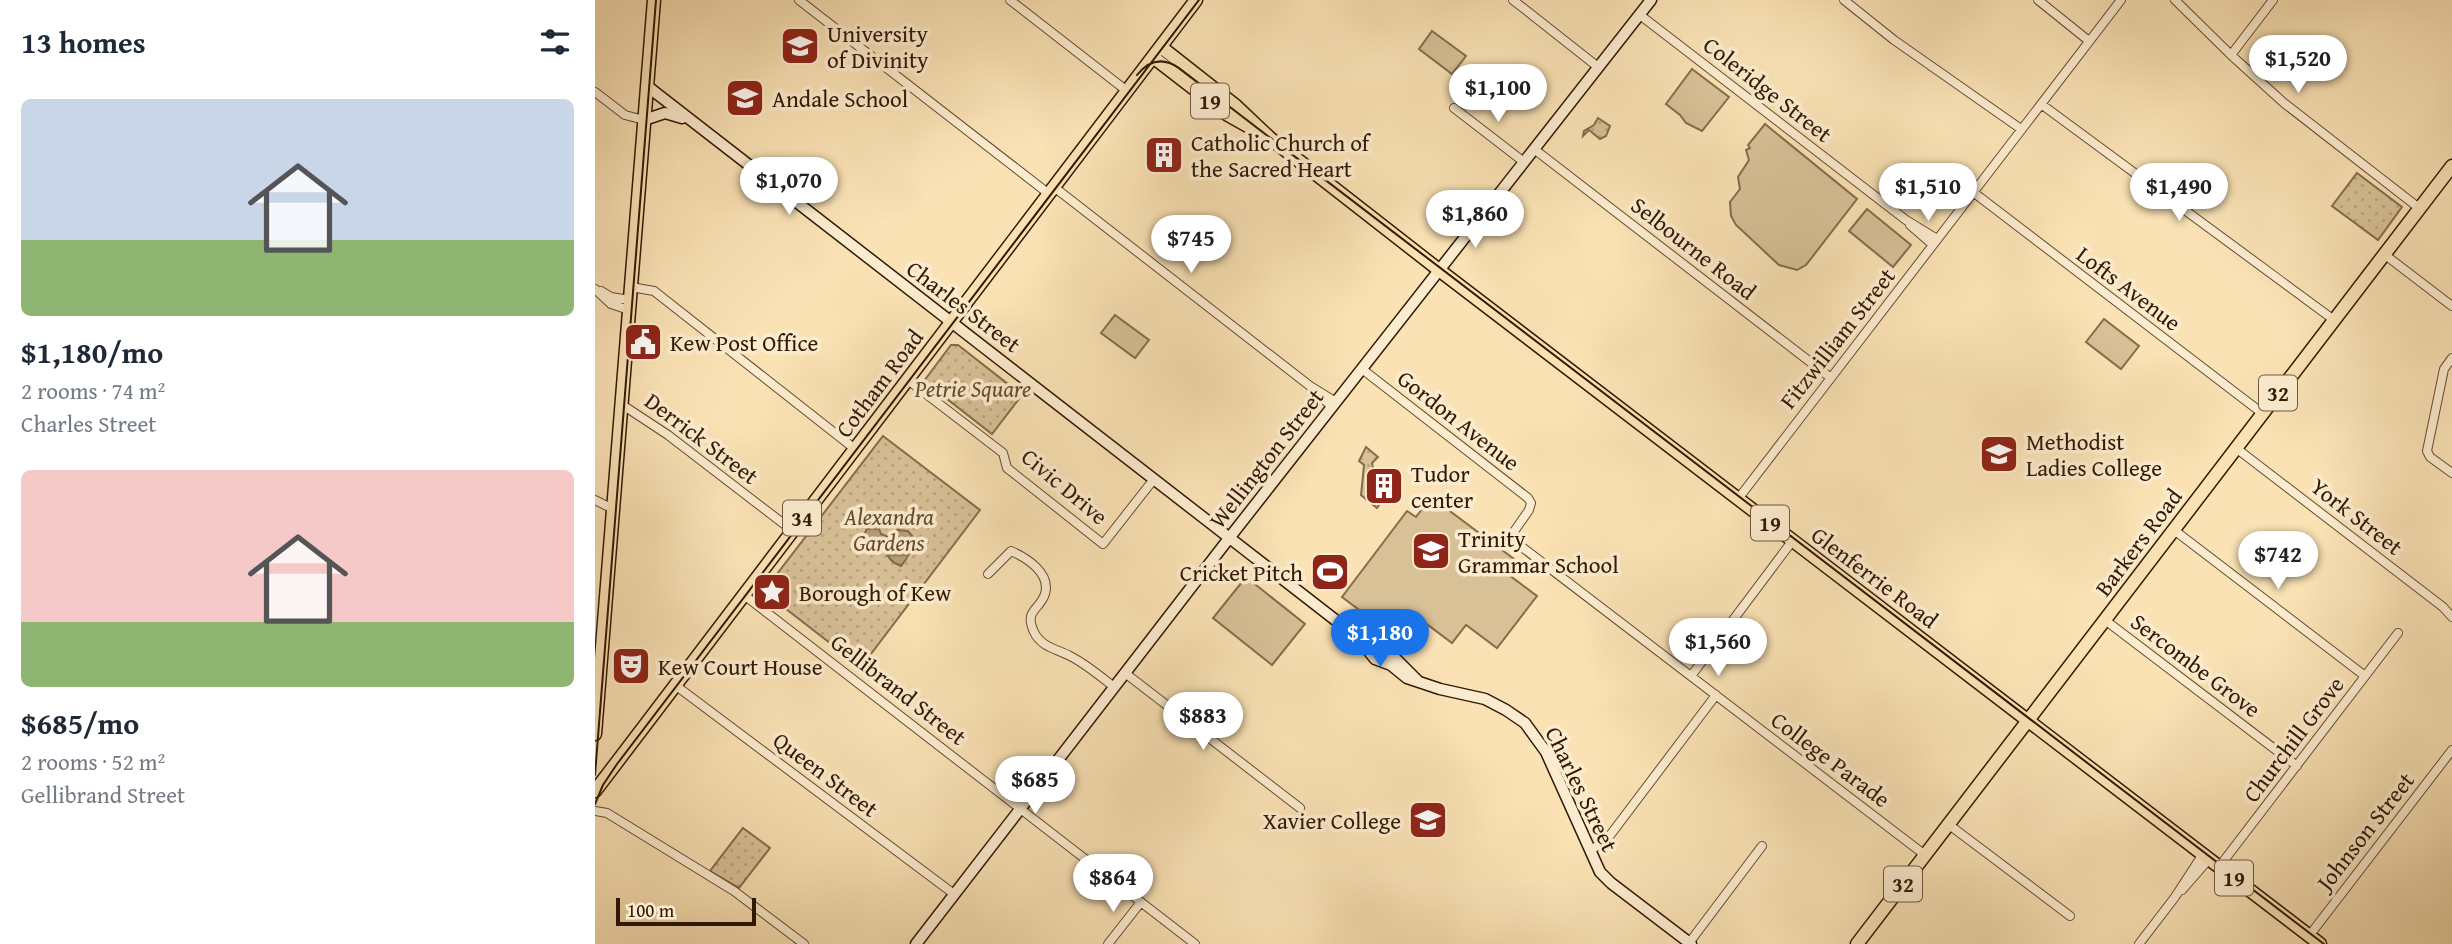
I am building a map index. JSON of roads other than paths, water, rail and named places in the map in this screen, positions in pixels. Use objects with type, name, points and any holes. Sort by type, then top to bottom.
[{"type":"main road","points":[[595,734],[654,0]]},
{"type":"main road","name":"Cotham Road","points":[[595,791],[1196,0]]},
{"type":"main road","name":"Glenferrie Road","points":[[1157,52],[1236,106],[1271,139],[1439,270],[2320,944]]},
{"type":"main road","name":"Barkers Road","points":[[1857,944],[2452,166]]},
{"type":"street","points":[[799,0],[1334,405]]},
{"type":"street","points":[[1010,0],[1127,91]]},
{"type":"street","points":[[1513,0],[1598,67]]},
{"type":"street","name":"Wellington Street","points":[[916,944],[1230,537],[1651,0]]},
{"type":"street","points":[[1844,0],[1894,40],[2021,129]]},
{"type":"street","points":[[2038,0],[2089,41]]},
{"type":"street","name":"Fitzwilliam Street","points":[[1738,499],[2120,0]]},
{"type":"street","points":[[2175,0],[2284,103],[2419,208]]},
{"type":"street","points":[[2231,55],[2273,0]]},
{"type":"street","name":"Coleridge Street","points":[[1640,15],[1935,242]]},
{"type":"street","name":"Charles Street","points":[[647,86],[1356,636],[1399,661],[1419,682],[1485,699],[1525,723],[1546,752],[1590,851],[1605,878],[1690,943]]},
{"type":"street","points":[[595,92],[625,115],[644,120],[665,113],[691,121]]},
{"type":"street","points":[[2041,104],[2334,320]]},
{"type":"street","points":[[1454,108],[1524,162]]},
{"type":"street","name":"Selbourne Road","points":[[1534,149],[1831,378]]},
{"type":"street","name":"Lofts Avenue","points":[[1973,192],[2262,414]]},
{"type":"street","points":[[2384,254],[2452,306]]},
{"type":"street","points":[[631,287],[654,291],[855,449]]},
{"type":"street","points":[[595,288],[611,304],[629,305]]},
{"type":"street","points":[[2452,358],[2444,369],[2427,451],[2430,457],[2452,473]]},
{"type":"street","name":"Gordon Avenue","points":[[1362,369],[1531,503]]},
{"type":"street","name":"Civic Drive","points":[[908,380],[1003,453],[1007,468],[1103,544],[1154,479]]},
{"type":"street","name":"Derrick Street","points":[[621,404],[668,435],[793,531]]},
{"type":"street","name":"York Street","points":[[2236,448],[2443,607],[2452,617]]},
{"type":"street","points":[[595,500],[613,509]]},
{"type":"street","name":"College Parade","points":[[1531,503],[1514,530],[1516,541],[1925,855]]},
{"type":"street","points":[[2173,530],[2365,676]]},
{"type":"street","points":[[1691,676],[1793,540]]},
{"type":"street","points":[[988,573],[1011,551],[1026,558],[1045,580],[1045,593],[1033,609],[1030,620],[1038,639],[1050,649],[1069,655],[1096,672],[1114,687]]},
{"type":"street","name":"Gellibrand Street","points":[[744,595],[1195,944]]},
{"type":"street","name":"Sercombe Grove","points":[[2105,620],[2297,766]]},
{"type":"street","name":"Churchill Grove","points":[[2139,944],[2175,897],[2297,766],[2398,633]]},
{"type":"street","points":[[1125,673],[1300,808]]},
{"type":"street","name":"Queen Street","points":[[675,685],[954,894]]},
{"type":"street","points":[[1590,851],[1608,838],[1716,695]]},
{"type":"street","name":"Johnson Street","points":[[2309,936],[2452,750]]},
{"type":"street","points":[[595,811],[607,813],[734,891],[804,944]]},
{"type":"street","points":[[1948,824],[2070,916]]},
{"type":"street","points":[[1690,943],[1762,846]]},
{"type":"street","points":[[1108,944],[1141,902]]},
{"type":"tram line","points":[[595,775],[656,0]]},
{"type":"tram line","points":[[595,804],[603,785],[617,764],[1199,0]]},
{"type":"tram line","points":[[1137,75],[1151,63],[1162,61],[1179,68],[2324,944]]},
{"type":"place","name":"University of Divinity","points":[[800,46]]},
{"type":"place","name":"Andale School","points":[[745,98]]},
{"type":"place","name":"Catholic Church of the Sacred Heart","points":[[1164,155]]},
{"type":"place","name":"Kew Post Office","points":[[643,342]]},
{"type":"place","name":"Methodist Ladies College","points":[[1999,454]]},
{"type":"place","name":"Tudor center","points":[[1384,486]]},
{"type":"place","name":"Trinity Grammar School","points":[[1431,551]]},
{"type":"place","name":"Cricket Pitch","points":[[1330,572]]},
{"type":"place","name":"Borough of Kew","points":[[772,592]]},
{"type":"place","name":"Kew Court House","points":[[631,666]]},
{"type":"place","name":"Xavier College","points":[[1428,820]]},
{"type":"park label","name":"Petrie Square","points":[[973,388]]},
{"type":"park label","name":"Alexandra Gardens","points":[[889,529]]}]
